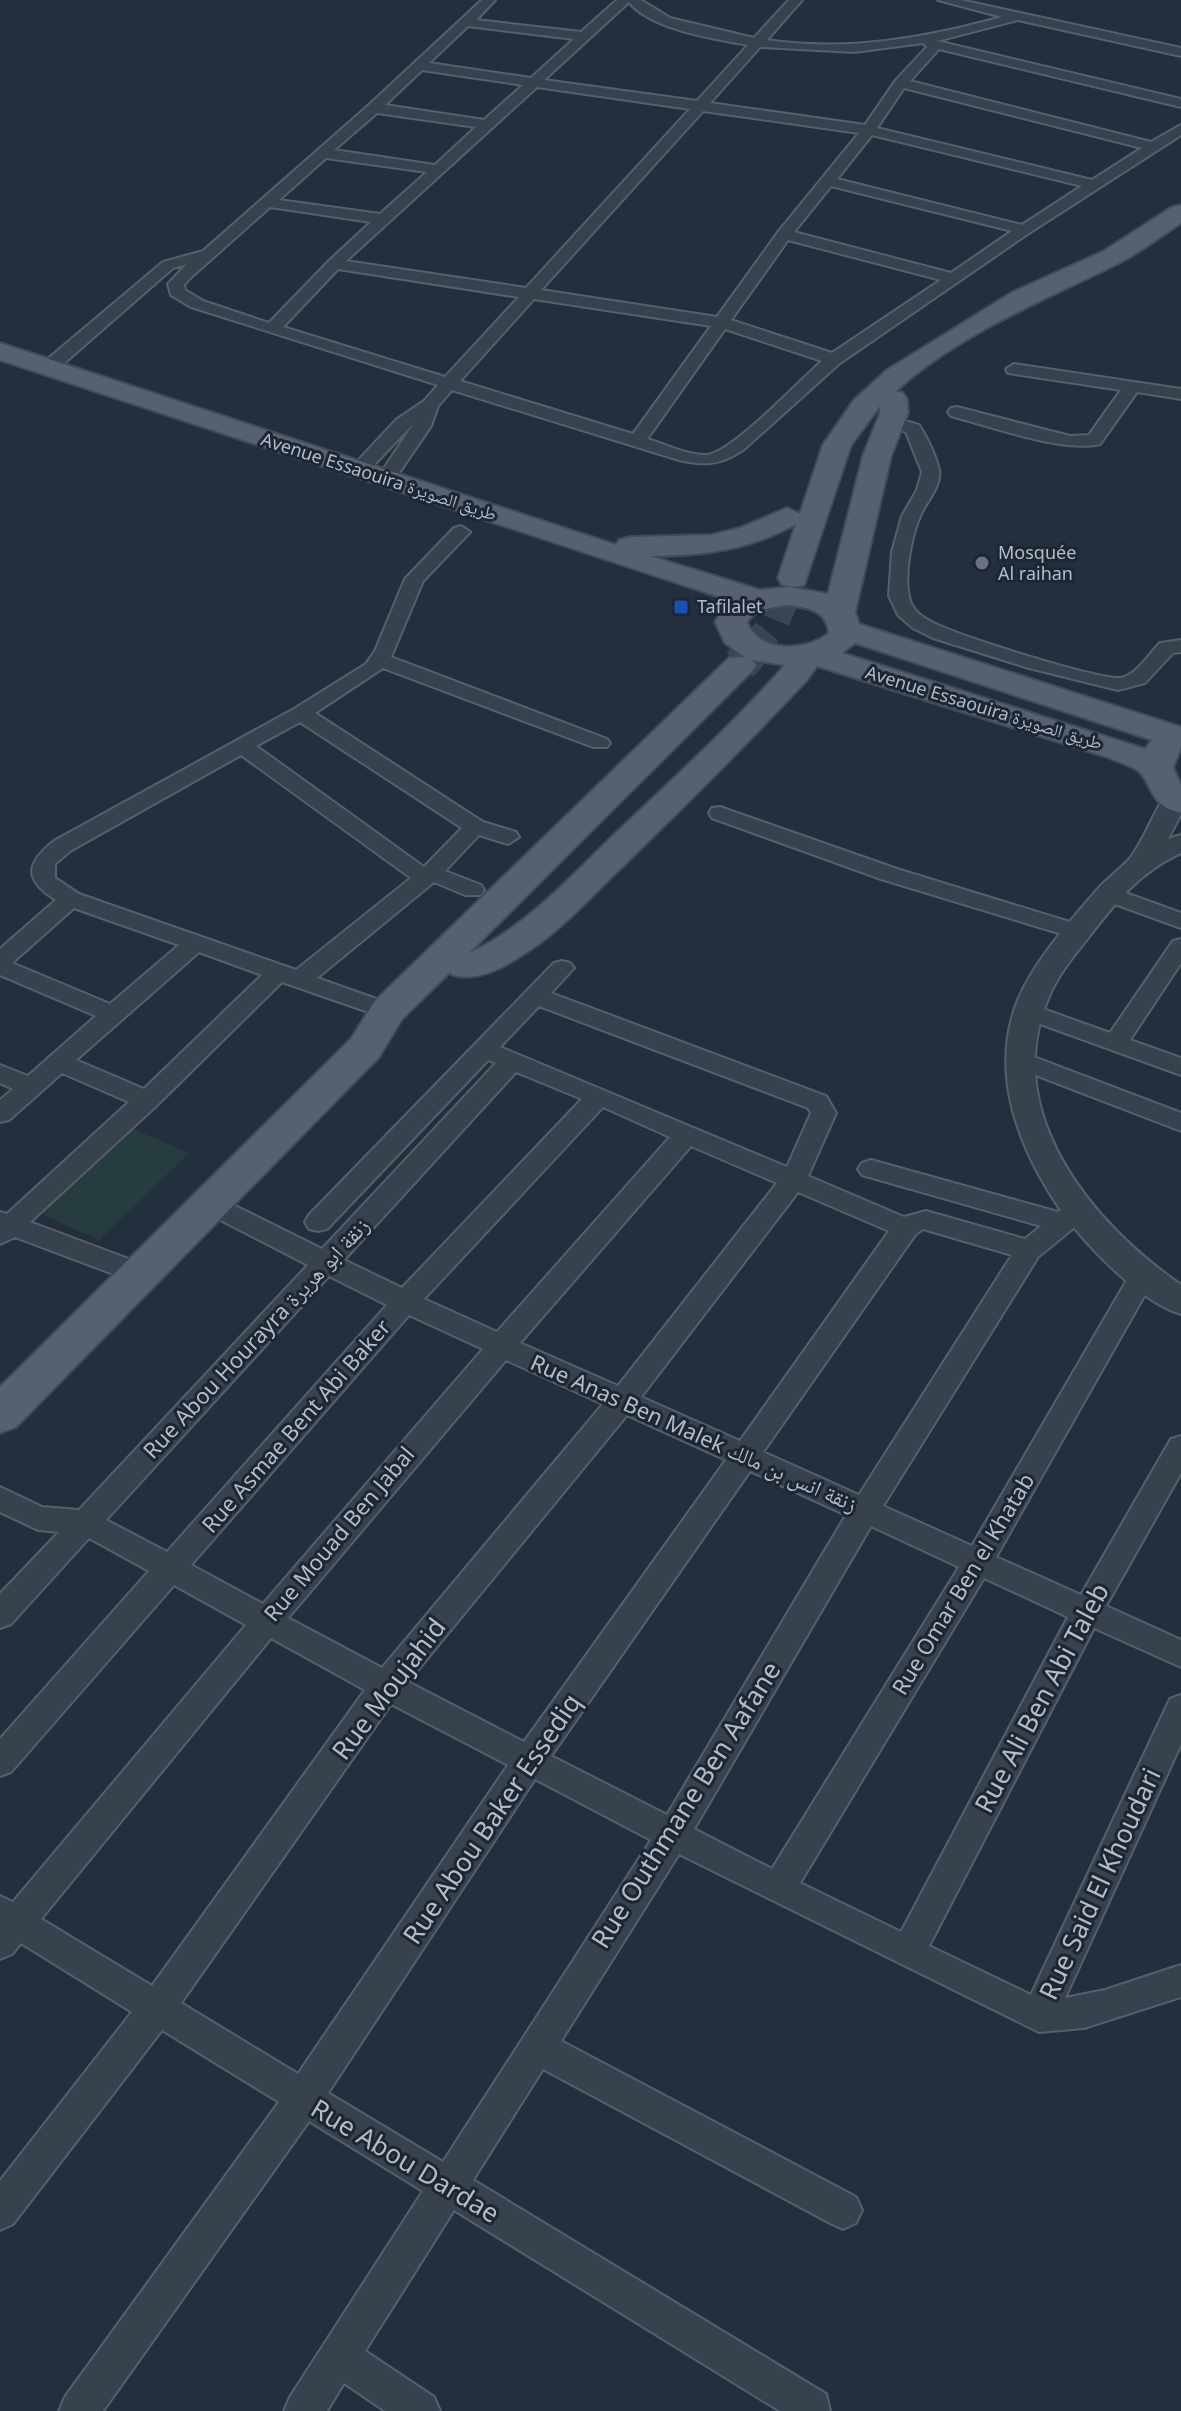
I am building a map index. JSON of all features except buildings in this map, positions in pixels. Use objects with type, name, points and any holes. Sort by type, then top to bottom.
[{"type":"main road","points":[[804,581],[867,433],[887,405],[936,352],[999,310],[1113,256],[1181,212]]},
{"type":"main road","name":"Avenue Essaouira طريق الصويرة","points":[[0,351],[557,536],[762,598],[800,597],[822,602],[842,621],[937,661],[1179,736]]},
{"type":"main road","name":"Avenue Essaouira طريق الصويرة","points":[[0,376],[664,600]]},
{"type":"main road","points":[[0,1415],[365,1048],[388,1011],[453,964],[746,692],[733,616],[762,598],[787,517],[806,468],[824,436],[846,410],[887,405]]},
{"type":"main road","points":[[365,1048],[403,1025],[453,964],[508,949],[584,883],[692,781],[810,655],[836,644],[842,621],[846,575],[887,405]]},
{"type":"main road","points":[[557,536],[625,545],[689,547],[752,535],[787,517]]},
{"type":"main road","points":[[846,575],[858,599],[877,621],[903,642],[937,661]]},
{"type":"main road","name":"Avenue Essaouira طريق الصويرة","points":[[736,643],[783,656],[810,655],[1119,750],[1155,766]]},
{"type":"main road","points":[[1178,801],[1163,787],[1155,766],[1162,749],[1179,736]]},
{"type":"street","points":[[489,0],[374,108],[209,252],[176,284],[177,292],[184,299],[272,329],[696,459],[711,460],[724,456],[769,420],[807,381],[834,359],[1024,230],[1181,129]]},
{"type":"street","points":[[272,329],[334,264],[624,0]]},
{"type":"street","points":[[634,0],[653,15],[723,36],[847,50],[931,43],[1018,16]]},
{"type":"street","points":[[373,475],[402,424],[430,405],[796,0]]},
{"type":"street","points":[[944,0],[981,4],[1018,16],[1181,52]]},
{"type":"street","points":[[464,22],[584,36]]},
{"type":"street","points":[[915,26],[930,26],[955,35]]},
{"type":"street","points":[[885,47],[882,33],[886,30]]},
{"type":"street","points":[[637,441],[784,234],[869,130],[931,43]]},
{"type":"street","points":[[931,43],[1181,103]]},
{"type":"street","points":[[419,66],[869,130],[1094,185]]},
{"type":"street","points":[[901,83],[1154,147]]},
{"type":"street","points":[[374,108],[487,125]]},
{"type":"street","points":[[322,153],[436,169]]},
{"type":"street","points":[[827,181],[1024,230]]},
{"type":"street","points":[[265,202],[383,219]]},
{"type":"street","points":[[784,234],[953,278]]},
{"type":"street","points":[[49,367],[168,265],[209,252]]},
{"type":"street","points":[[334,264],[719,322],[834,359]]},
{"type":"street","points":[[1014,369],[1181,394]]},
{"type":"street","points":[[957,412],[1070,441],[1088,442],[1094,440],[1132,387]]},
{"type":"street","points":[[373,475],[422,426],[430,405]]},
{"type":"street","points":[[887,405],[913,429],[931,472],[926,490],[911,516],[901,552],[899,596],[911,618],[940,634],[1118,684],[1138,679],[1167,647],[1181,646]]},
{"type":"street","points":[[388,1011],[71,899],[45,883],[41,874],[50,854],[363,676],[380,660],[414,579],[461,532]]},
{"type":"street","points":[[380,660],[600,743]]},
{"type":"street","points":[[301,713],[475,827],[508,837]]},
{"type":"street","points":[[242,746],[428,875],[473,890]]},
{"type":"street","points":[[1071,1216],[1031,1123],[1022,1081],[1021,1060],[1029,1012],[1049,970],[1109,894],[1141,863],[1178,801]]},
{"type":"street","points":[[720,813],[889,874],[1078,932]]},
{"type":"street","points":[[141,1274],[4,1227],[290,975],[428,875],[475,827]]},
{"type":"street","points":[[1141,863],[1181,843]]},
{"type":"street","points":[[1109,894],[1181,921]]},
{"type":"street","points":[[71,899],[0,964],[114,1015]]},
{"type":"street","points":[[0,1114],[196,942]]},
{"type":"street","points":[[1115,1043],[1181,946]]},
{"type":"street","points":[[318,1222],[562,968]]},
{"type":"street","name":"Rue Moujahid","points":[[0,2211],[158,2007],[386,1686],[622,1401],[794,1179],[824,1113],[820,1104],[536,996]]},
{"type":"street","points":[[1029,1012],[1181,1067]]},
{"type":"street","points":[[485,1050],[688,1133],[906,1228],[918,1220],[936,1222],[1029,1250]]},
{"type":"street","points":[[1021,1060],[1176,1113]]},
{"type":"street","name":"Rue Abou Hourayra زنقة ابو هريرة","points":[[0,1615],[512,1061]]},
{"type":"street","points":[[60,1063],[147,1100]]},
{"type":"street","points":[[0,1073],[31,1087]]},
{"type":"street","name":"Rue Asmae Bent Abi Baker","points":[[0,1762],[405,1302],[599,1096]]},
{"type":"street","name":"Rue Mouad Ben Jabal","points":[[6,1926],[499,1345],[688,1133]]},
{"type":"street","points":[[871,1169],[1071,1216],[1143,1275],[1177,1291]]},
{"type":"street","name":"Rue Anas Ben Malek زنقة انس بن مالك","points":[[210,1204],[405,1302],[1181,1654]]},
{"type":"street","name":"Rue Outhmane Ben Aafane","points":[[304,2411],[674,1833],[865,1510],[1029,1250],[1071,1216]]},
{"type":"street","name":"Rue Abou Baker Essediq","points":[[79,2411],[303,2099],[530,1760],[906,1228]]},
{"type":"street","name":"Rue Omar Ben el Khatab","points":[[778,1889],[978,1562],[1143,1275]]},
{"type":"street","name":"Rue Ali Ben Abi Taleb","points":[[908,1952],[1087,1611],[1181,1447]]},
{"type":"street","points":[[0,1499],[38,1518],[85,1522],[386,1686],[778,1889],[1039,2015],[1070,2014],[1181,1981]]},
{"type":"street","name":"Rue Said El Khoudari","points":[[1039,2015],[1181,1709]]},
{"type":"street","name":"Rue Abou Dardae","points":[[6,1926],[158,2007],[303,2099],[812,2408]]},
{"type":"street","points":[[535,2046],[843,2210]]},
{"type":"street","points":[[339,2357],[420,2411]]},
{"type":"green space","points":[[129,1127],[189,1153],[99,1240],[37,1212]]},
{"type":"tunnel","points":[[749,654],[775,622],[793,578]]},
{"type":"tunnel","points":[[740,665],[751,652]]},
{"type":"place","name":"Mosquée Al raihan","points":[[982,563]]},
{"type":"place","name":"Tafilalet","points":[[681,607]]}]
